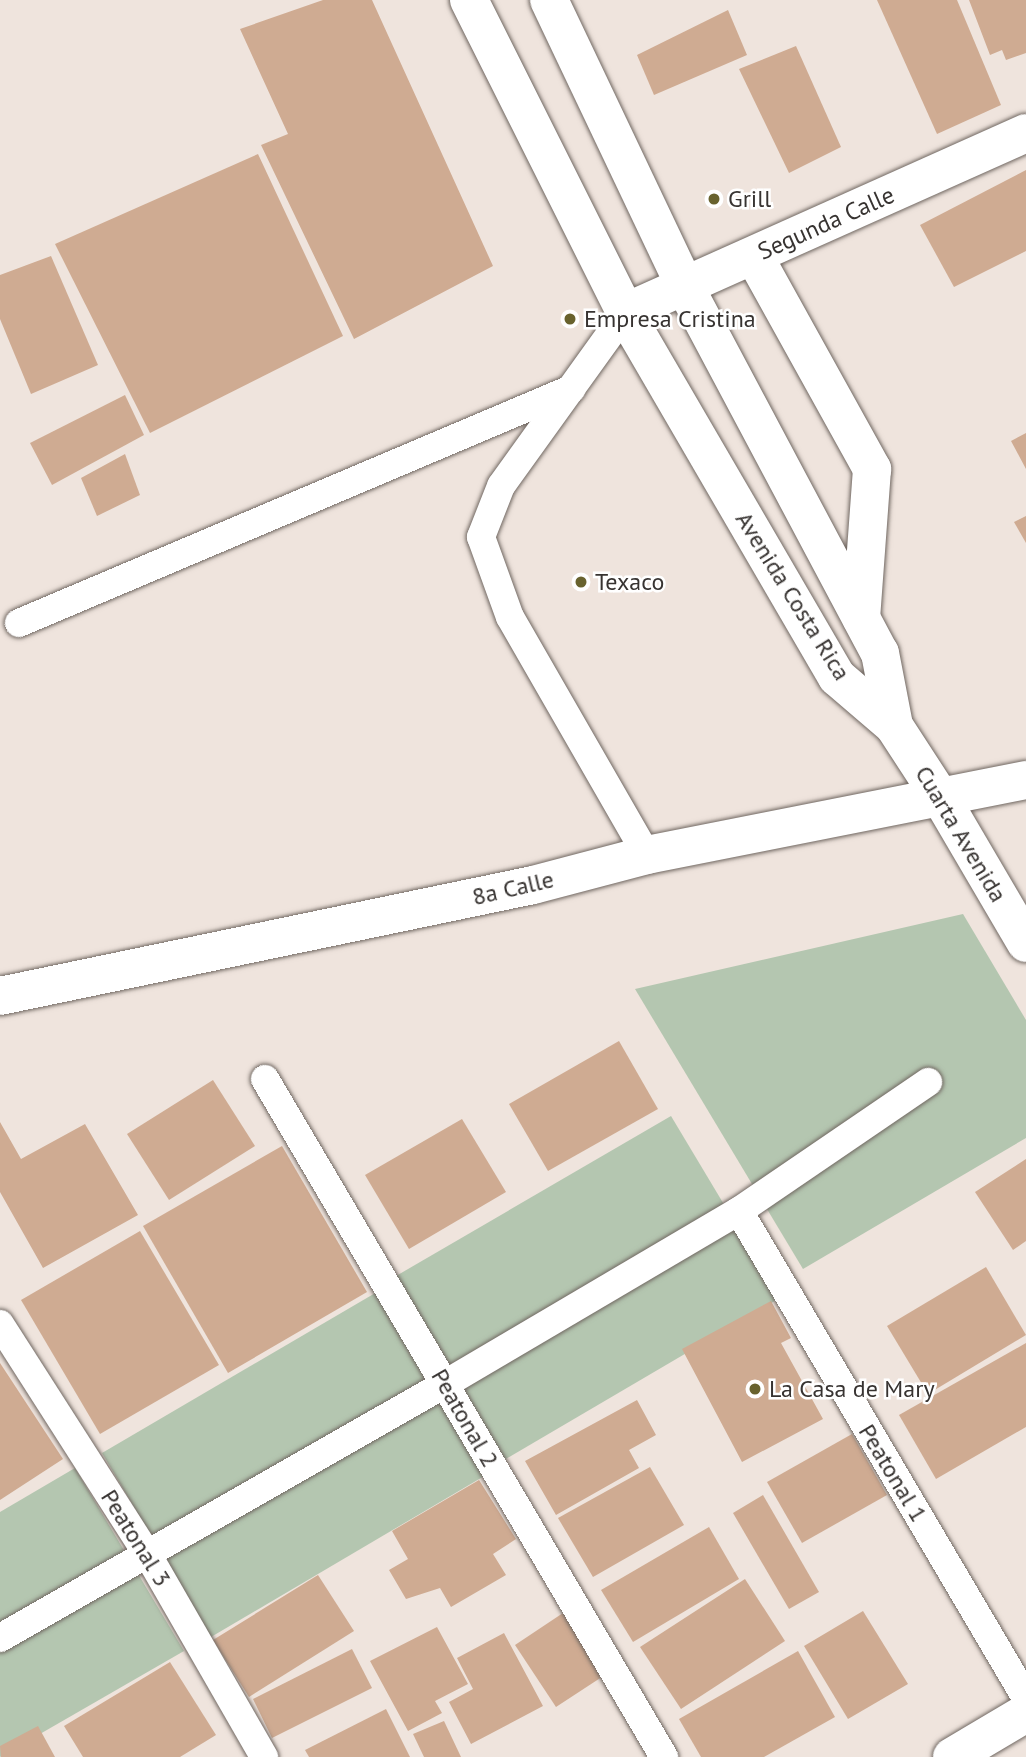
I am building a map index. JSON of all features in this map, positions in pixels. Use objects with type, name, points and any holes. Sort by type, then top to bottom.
[{"type":"street","name":"Avenida Costa Rica","points":[[469,0],[626,312],[837,677],[894,726]]},
{"type":"street","name":"Avenida Costa Rica","points":[[550,0],[685,287],[880,653],[894,726]]},
{"type":"street","name":"Segunda Calle","points":[[626,312],[1026,134]]},
{"type":"street","points":[[754,256],[872,469],[861,618]]},
{"type":"street","name":"Cuarta Avenida","points":[[894,726],[941,798],[1026,943]]},
{"type":"street","name":"8a Calle","points":[[0,996],[533,885],[647,855],[1026,780]]},
{"type":"street","points":[[952,1757],[1026,1713]]},
{"type":"lane","points":[[626,312],[501,486],[481,537],[510,617],[647,855]]},
{"type":"lane","points":[[19,623],[572,389]]},
{"type":"lane","name":"Peatonal 2","points":[[265,1079],[664,1757]]},
{"type":"lane","points":[[0,1637],[445,1384],[739,1212],[928,1082]]},
{"type":"lane","name":"Peatonal 1","points":[[739,1212],[1026,1698]]},
{"type":"lane","name":"Peatonal 3","points":[[0,1324],[146,1553],[264,1757]]},
{"type":"green space","points":[[963,914],[1026,1020],[1026,1138],[803,1269],[635,989]]},
{"type":"green space","points":[[671,1116],[780,1298],[504,1460],[396,1276]]},
{"type":"green space","points":[[377,1292],[486,1475],[211,1637],[102,1453]]},
{"type":"green space","points":[[75,1468],[184,1651],[0,1757],[0,1512]]},
{"type":"building","points":[[323,0],[372,0],[493,266],[354,339],[261,145],[288,134],[240,29]]},
{"type":"building","points":[[877,0],[957,0],[1001,105],[937,134]]},
{"type":"building","points":[[969,0],[1026,0],[1026,53],[1006,60],[1002,50],[990,55]]},
{"type":"building","points":[[728,10],[747,55],[654,95],[637,55]]},
{"type":"building","points":[[796,46],[841,147],[789,173],[739,69]]},
{"type":"building","points":[[258,154],[343,336],[150,433],[55,244]]},
{"type":"building","points":[[1026,170],[1026,251],[954,287],[920,225]]},
{"type":"building","points":[[51,256],[98,365],[31,394],[0,319],[0,275]]},
{"type":"building","points":[[125,395],[144,435],[52,485],[30,443]]},
{"type":"building","points":[[1026,433],[1026,469],[1011,441]]},
{"type":"building","points":[[125,454],[140,495],[97,516],[81,478]]},
{"type":"building","points":[[1026,516],[1026,543],[1014,522]]},
{"type":"building","points":[[619,1041],[658,1109],[548,1171],[509,1104]]},
{"type":"building","points":[[213,1080],[255,1146],[169,1200],[127,1134]]},
{"type":"building","points":[[462,1119],[506,1192],[409,1249],[365,1175]]},
{"type":"building","points":[[0,1122],[21,1159],[85,1124],[138,1215],[43,1268],[0,1192]]},
{"type":"building","points":[[282,1146],[367,1292],[228,1373],[143,1226]]},
{"type":"building","points":[[1026,1159],[1026,1241],[1013,1250],[975,1192]]},
{"type":"building","points":[[140,1231],[219,1365],[100,1434],[21,1300]]},
{"type":"building","points":[[986,1267],[1026,1335],[928,1394],[887,1326]]},
{"type":"building","points":[[771,1301],[791,1338],[781,1343],[823,1419],[742,1462],[682,1349]]},
{"type":"building","points":[[1026,1343],[1026,1427],[936,1479],[899,1415]]},
{"type":"building","points":[[0,1363],[63,1459],[0,1500]]},
{"type":"building","points":[[637,1400],[656,1435],[629,1450],[639,1468],[556,1515],[525,1461]]},
{"type":"building","points":[[852,1434],[887,1495],[802,1543],[767,1482]]},
{"type":"building","points":[[650,1467],[684,1525],[593,1577],[558,1518]]},
{"type":"building","points":[[479,1480],[516,1539],[493,1554],[506,1575],[451,1607],[440,1588],[406,1599],[389,1570],[408,1559],[392,1531]]},
{"type":"building","points":[[763,1495],[819,1592],[789,1609],[733,1513]]},
{"type":"building","points":[[709,1527],[739,1579],[633,1642],[601,1590]]},
{"type":"building","points":[[318,1575],[354,1631],[249,1697],[213,1640]]},
{"type":"building","points":[[745,1579],[785,1641],[681,1709],[640,1647]]},
{"type":"building","points":[[569,1609],[611,1671],[556,1707],[515,1645]]},
{"type":"building","points":[[863,1611],[908,1684],[848,1719],[804,1646]]},
{"type":"building","points":[[437,1627],[468,1684],[435,1701],[442,1713],[408,1731],[370,1661]]},
{"type":"building","points":[[504,1633],[543,1706],[471,1744],[449,1702],[473,1689],[457,1658]]},
{"type":"building","points":[[352,1649],[372,1688],[272,1738],[253,1699]]},
{"type":"building","points":[[798,1651],[835,1717],[764,1757],[701,1757],[679,1719]]},
{"type":"building","points":[[170,1662],[216,1735],[180,1757],[83,1757],[64,1726]]},
{"type":"building","points":[[386,1709],[410,1757],[309,1757],[305,1750]]},
{"type":"building","points":[[444,1721],[461,1757],[424,1757],[413,1734]]},
{"type":"building","points":[[38,1726],[55,1757],[1,1757],[0,1746]]},
{"type":"place","name":"Grill","points":[[714,199]]},
{"type":"place","name":"Empresa Cristina","points":[[570,319]]},
{"type":"place","name":"Texaco","points":[[581,582]]},
{"type":"place","name":"La Casa de Mary","points":[[755,1389]]}]
